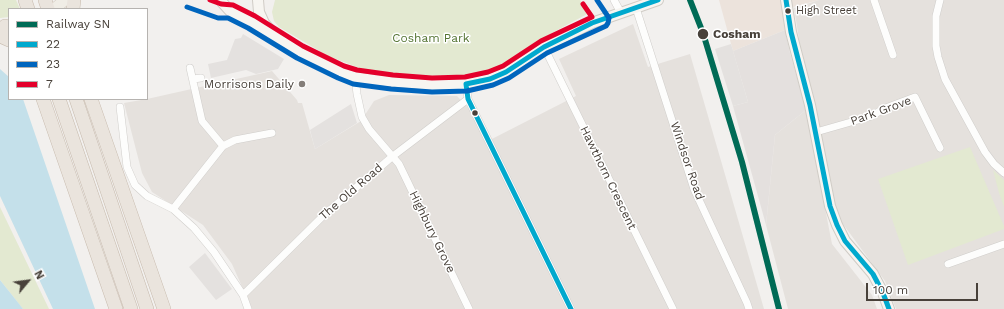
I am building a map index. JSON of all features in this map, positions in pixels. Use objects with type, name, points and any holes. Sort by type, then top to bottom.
[{"type":"highway","points":[[4,28],[8,38]]},
{"type":"highway","points":[[43,100],[116,309]]},
{"type":"highway","points":[[59,100],[131,309]]},
{"type":"highway","points":[[76,100],[147,309]]},
{"type":"highway","points":[[91,100],[164,309]]},
{"type":"main road","points":[[55,8],[65,0]]},
{"type":"street","points":[[220,0],[230,11],[300,52],[341,72],[355,77],[432,85],[466,84],[490,79],[506,72],[544,47],[592,23],[658,0]]},
{"type":"street","points":[[258,0],[261,18],[276,37]]},
{"type":"street","points":[[614,0],[621,13]]},
{"type":"street","points":[[786,0],[796,56],[810,105],[830,206],[845,241],[873,274],[889,309]]},
{"type":"street","points":[[874,0],[893,56]]},
{"type":"street","points":[[940,0],[936,16],[936,46],[945,79],[985,152],[994,164],[1004,173]]},
{"type":"street","name":"Windsor Road","points":[[636,8],[694,189],[748,303],[749,309]]},
{"type":"street","name":"Hawthorn Crescent","points":[[544,47],[673,309]]},
{"type":"street","points":[[190,68],[202,121],[223,146]]},
{"type":"street","name":"Highbury Grove","points":[[355,77],[362,117],[369,130],[399,164],[469,309]]},
{"type":"street","points":[[193,80],[201,78]]},
{"type":"street","points":[[466,84],[468,99],[571,309]]},
{"type":"street","name":"Park Grove","points":[[816,132],[872,116],[883,109],[915,97],[940,148]]},
{"type":"street","name":"The Old Road","points":[[243,295],[324,215],[393,156],[468,99]]},
{"type":"street","points":[[120,107],[127,167],[135,185],[147,196],[173,209],[194,228],[214,252],[243,295],[248,309]]},
{"type":"street","points":[[173,209],[223,146],[235,140],[272,132]]},
{"type":"street","points":[[948,264],[1004,244]]},
{"type":"shaded area","points":[[719,0],[819,0],[782,10],[785,30],[733,51]]},
{"type":"shaded area","points":[[819,0],[1004,0],[1004,309],[896,309],[885,281],[837,216],[799,39],[794,8]]},
{"type":"shaded area","points":[[633,24],[648,67],[690,54],[764,309],[252,309],[232,264],[203,225],[152,192],[142,173],[124,103],[148,100],[272,71],[298,103],[302,103],[315,149],[361,121],[374,101],[389,95],[457,96],[471,111],[486,142],[576,96],[559,59]]},
{"type":"shaded area","points":[[785,30],[806,110],[775,135],[766,225],[733,106],[748,102],[733,51]]},
{"type":"shaded area","points":[[243,34],[284,59],[278,69],[256,74],[246,70],[211,78],[208,64],[227,60],[235,39],[241,38]]},
{"type":"shaded area","points":[[731,44],[748,102],[733,106],[715,49]]},
{"type":"shaded area","points":[[351,104],[357,123],[315,149],[310,130]]},
{"type":"shaded area","points":[[806,110],[832,244],[872,295],[877,309],[788,309],[766,225],[775,135]]},
{"type":"shaded area","points":[[205,253],[232,289],[216,300],[189,267]]},
{"type":"green space","points":[[0,0],[16,0],[20,8],[8,8],[8,17],[0,18]]},
{"type":"green space","name":"Cosham Park","points":[[275,0],[580,0],[589,13],[537,41],[497,68],[476,75],[398,75],[362,69],[328,56],[279,27],[274,21],[272,12]]},
{"type":"green space","points":[[970,147],[1004,229],[908,265],[878,179]]},
{"type":"green space","points":[[993,170],[1004,180],[1004,207],[999,193]]},
{"type":"green space","points":[[0,207],[49,309],[23,309],[0,280]]},
{"type":"water","points":[[0,69],[8,76],[8,100],[23,100],[95,309],[53,309],[0,196]]},
{"type":"water","points":[[0,280],[20,305],[23,309],[0,309]]},
{"type":"rail line","name":"SN","points":[[690,0],[703,33],[742,162],[779,309]]},
{"type":"transit line","name":"7","points":[[210,0],[221,4],[233,5],[255,16],[303,46],[344,66],[357,70],[393,75],[432,78],[465,77],[488,72],[503,66],[541,41],[592,17],[583,4]]},
{"type":"transit line","name":"23","points":[[187,7],[218,18],[228,18],[248,28],[297,58],[353,84],[432,92],[467,91],[493,85],[509,78],[547,53],[606,26],[609,18],[597,0]]},
{"type":"transit line","name":"22","points":[[571,309],[468,99],[466,84],[490,79],[506,72],[544,47],[592,23],[658,0]]},
{"type":"transit line","name":"22","points":[[786,0],[791,32],[810,105],[830,206],[845,241],[873,274],[889,309]]},
{"type":"place","name":"High Street","points":[[788,11]]},
{"type":"place","name":"Cosham","points":[[703,34]]},
{"type":"place","name":"Morrisons Daily","points":[[302,84]]}]
